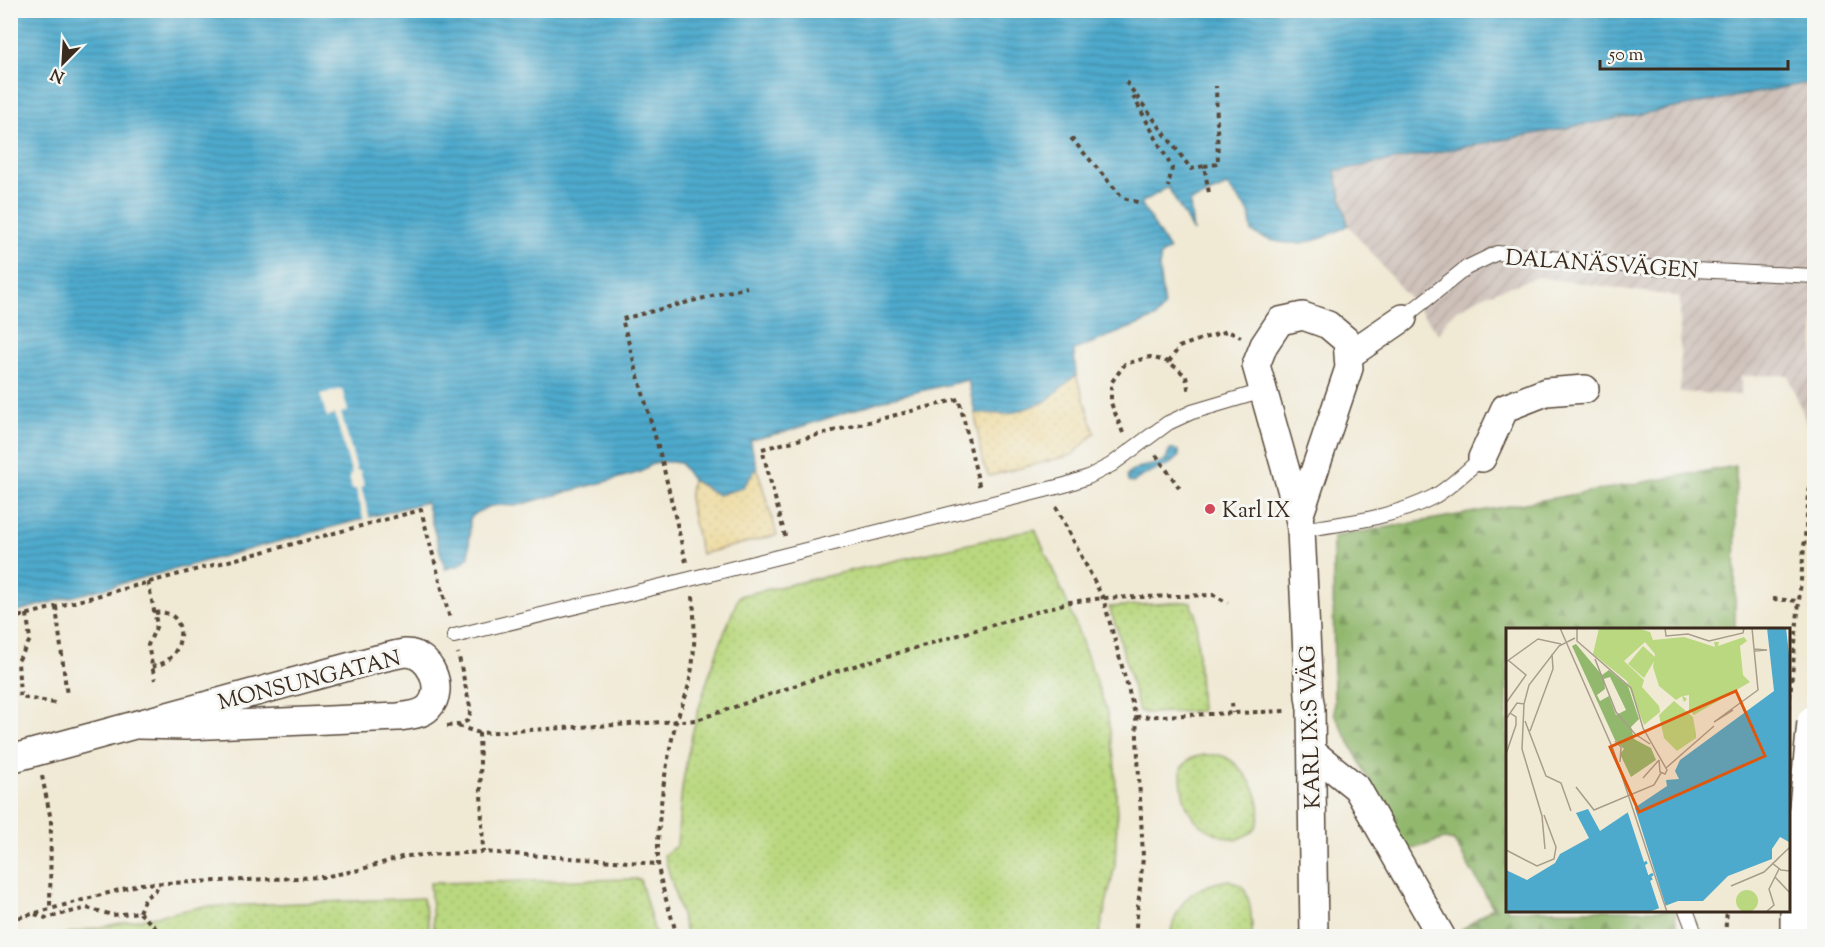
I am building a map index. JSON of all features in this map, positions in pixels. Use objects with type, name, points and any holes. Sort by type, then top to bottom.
[{"type":"highway","points":[[1797,936],[1802,719]]},
{"type":"street","name":"KARL IX:S VÄG","points":[[1300,524],[1349,368],[1347,341],[1328,325],[1303,315],[1280,321],[1264,345],[1256,365],[1300,524],[1311,709],[1314,936]]},
{"type":"street","name":"DALANÄSVÄGEN","points":[[1349,355],[1403,318]]},
{"type":"street","points":[[1482,458],[1505,408],[1546,392],[1585,389]]},
{"type":"street","name":"MONSUNGATAN","points":[[10,759],[377,659],[407,653],[422,658],[432,672],[437,685],[434,700],[429,708],[414,715],[186,726],[138,725]]},
{"type":"street","points":[[1312,752],[1357,788],[1441,936]]},
{"type":"lane","name":"DALANÄSVÄGEN","points":[[1403,318],[1466,268],[1497,253],[1655,268],[1815,276]]},
{"type":"lane","points":[[454,636],[690,579],[1088,477],[1111,465],[1168,423],[1192,412],[1263,392]]},
{"type":"lane","points":[[1300,524],[1374,518],[1418,503],[1437,495],[1482,458]]},
{"type":"lane","points":[[1687,911],[1696,936]]},
{"type":"path","points":[[1168,187],[1172,168],[1126,82],[1191,169],[1218,164],[1216,86]]},
{"type":"path","points":[[1071,138],[1123,198],[1141,203]]},
{"type":"path","points":[[1204,166],[1209,193]]},
{"type":"path","points":[[677,936],[658,864],[662,796],[676,722],[687,690],[695,635],[690,579],[662,461],[622,319],[747,286]]},
{"type":"path","points":[[1168,362],[1179,347],[1227,331],[1264,345]]},
{"type":"path","points":[[1134,448],[1121,431],[1111,403],[1111,383],[1125,364],[1150,357],[1168,362],[1186,376],[1192,412]]},
{"type":"path","points":[[789,554],[762,450],[947,402],[959,399],[984,504]]},
{"type":"path","points":[[1802,719],[1799,601],[1815,442]]},
{"type":"path","points":[[1160,460],[1181,490]]},
{"type":"path","points":[[1046,489],[1102,598],[1136,717],[1143,857],[1135,936]]},
{"type":"path","points":[[10,619],[421,510],[454,636]]},
{"type":"path","points":[[148,582],[157,625],[148,645],[155,680]]},
{"type":"path","points":[[457,725],[479,733],[698,720],[834,672],[1070,602],[1102,598],[1214,595],[1228,603]]},
{"type":"path","points":[[1773,599],[1799,601]]},
{"type":"path","points":[[56,607],[67,696]]},
{"type":"path","points":[[152,667],[169,659],[175,652],[181,634],[179,626],[169,613],[154,613]]},
{"type":"path","points":[[27,614],[30,640],[18,661],[20,697],[55,703]]},
{"type":"path","points":[[1232,702],[1233,713]]},
{"type":"path","points":[[1136,717],[1311,709]]},
{"type":"path","points":[[479,733],[483,852]]},
{"type":"path","points":[[40,768],[51,820],[50,909]]},
{"type":"path","points":[[10,920],[141,884],[323,877],[359,870],[405,856],[483,852],[658,864]]},
{"type":"path","points":[[140,912],[145,898],[159,885]]},
{"type":"path","points":[[34,914],[46,918],[87,908],[113,915],[140,912]]},
{"type":"path","points":[[1725,936],[1727,911]]},
{"type":"path","points":[[140,912],[164,936]]},
{"type":"shaded area","points":[[1814,82],[1814,442],[1788,375],[1741,376],[1741,395],[1680,392],[1680,297],[1538,277],[1482,296],[1457,310],[1446,320],[1439,334],[1348,225],[1334,171]]},
{"type":"green space","points":[[1736,466],[1735,628],[1506,628],[1506,911],[1675,911],[1677,927],[1682,936],[1459,936],[1459,932],[1493,907],[1454,841],[1444,839],[1406,851],[1334,713],[1333,537]]},
{"type":"green space","points":[[1035,529],[1070,609],[1107,712],[1115,765],[1117,818],[1115,865],[1099,936],[687,936],[664,855],[677,845],[683,785],[693,730],[713,662],[739,596]]},
{"type":"green space","points":[[1191,603],[1196,613],[1201,711],[1145,713],[1139,711],[1109,607]]},
{"type":"green space","points":[[1221,755],[1232,761],[1248,778],[1254,789],[1260,811],[1258,822],[1253,831],[1236,840],[1210,831],[1200,824],[1187,807],[1181,783],[1181,768],[1191,758]]},
{"type":"green space","points":[[640,879],[656,936],[434,936],[430,883]]},
{"type":"green space","points":[[1229,880],[1238,884],[1245,891],[1250,910],[1252,936],[1170,936],[1177,913],[1189,897],[1206,886]]},
{"type":"green space","points":[[423,898],[431,936],[56,936],[201,907]]},
{"type":"sand","points":[[1076,375],[1095,433],[1072,455],[989,476],[982,461],[975,413],[1009,414],[1044,402]]},
{"type":"sand","points":[[757,468],[777,535],[701,554],[689,499],[692,480],[718,495],[742,488]]},
{"type":"water","points":[[11,11],[1814,11],[1814,82],[1335,171],[1348,225],[1325,237],[1301,243],[1276,241],[1252,232],[1249,212],[1227,186],[1190,202],[1193,232],[1168,187],[1141,203],[1169,250],[1161,255],[1159,268],[1164,307],[1155,318],[1074,350],[1076,375],[1045,402],[1009,414],[975,413],[968,380],[890,398],[788,431],[750,440],[757,468],[742,488],[718,495],[692,480],[680,463],[663,462],[654,463],[641,472],[515,506],[491,506],[470,518],[469,556],[460,565],[445,569],[426,502],[11,613]]},
{"type":"water","points":[[1170,449],[1179,451],[1179,456],[1174,461],[1144,475],[1133,483],[1128,482],[1127,476],[1135,469],[1165,461]]},
{"type":"pier","points":[[342,389],[348,411],[341,413],[357,471],[360,471],[364,486],[361,487],[370,520],[364,522],[356,489],[352,489],[349,475],[352,474],[335,415],[327,417],[320,394]]},
{"type":"place","name":"Karl IX","points":[[1210,509]]}]
